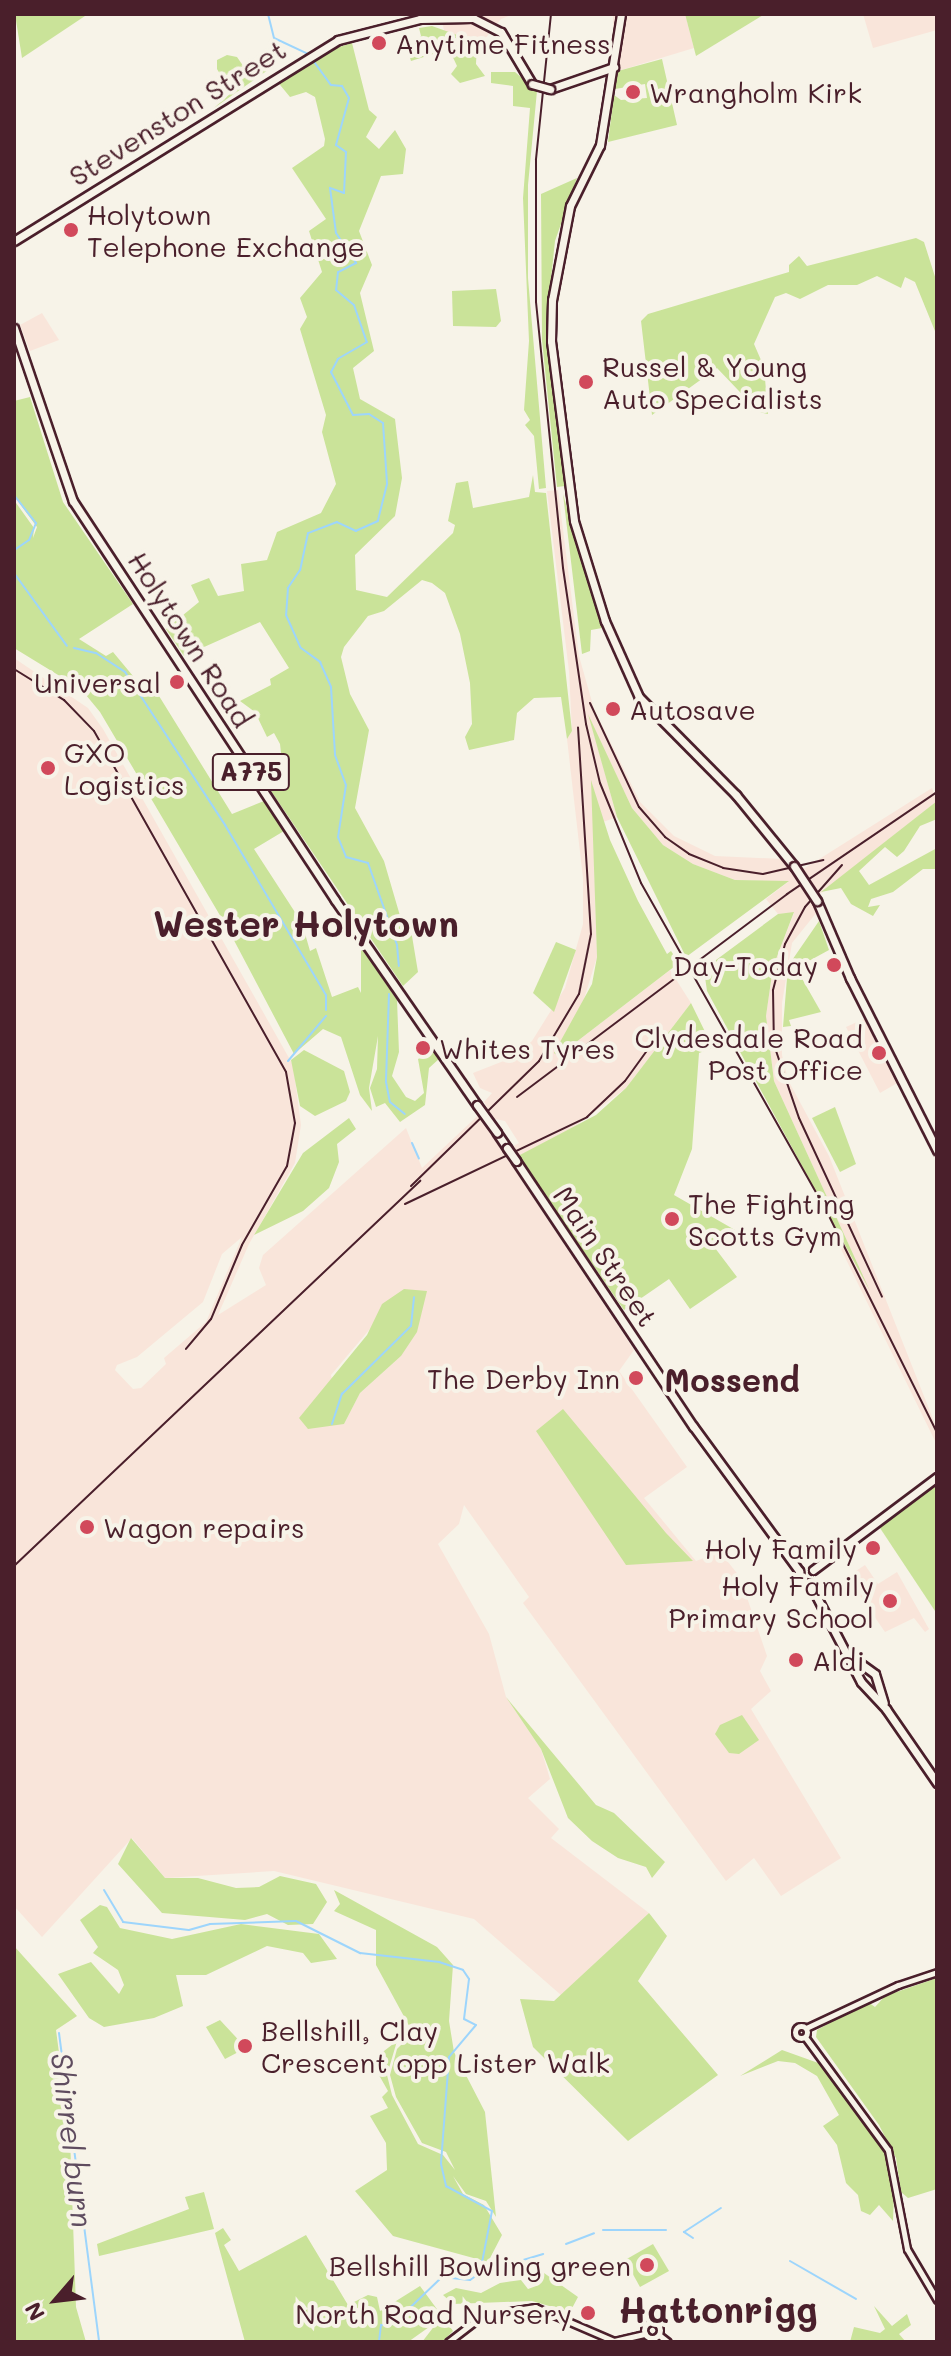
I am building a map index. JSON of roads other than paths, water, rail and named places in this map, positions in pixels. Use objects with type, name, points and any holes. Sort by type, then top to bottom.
[{"type":"main road","points":[[621,14],[600,145],[570,206],[552,300],[551,341],[574,521],[605,621],[639,697],[736,795],[794,866],[817,901],[850,978],[937,1150]]},
{"type":"main road","name":"Stevenston Street","points":[[14,241],[316,50],[420,19],[463,16],[501,32],[532,84],[550,89],[614,67]]},
{"type":"main road","name":"Holytown Road","points":[[14,328],[57,453],[84,519],[461,1082]]},
{"type":"main road","name":"Main Street","points":[[461,1082],[693,1426],[799,1571],[800,1582],[810,1584]]},
{"type":"main road","points":[[799,1571],[813,1570],[937,1477]]},
{"type":"main road","points":[[813,1570],[810,1584],[816,1603],[862,1673],[867,1686],[937,1783]]},
{"type":"main road","points":[[862,1673],[873,1672],[886,1709]]},
{"type":"main road","points":[[867,1686],[876,1679]]},
{"type":"street","points":[[806,2028],[898,1985],[937,1972]]},
{"type":"street","points":[[805,2037],[797,2037],[794,2031],[800,2025],[806,2028]]},
{"type":"street","points":[[806,2028],[805,2037],[888,2150],[907,2249],[937,2300]]},
{"type":"street","points":[[448,2342],[483,2315],[535,2307],[614,2341],[645,2334],[659,2335],[668,2342]]},
{"type":"street","points":[[645,2334],[645,2327],[653,2322],[660,2328],[659,2335]]},
{"type":"waterway","points":[[268,14],[274,38],[308,54]]},
{"type":"waterway","points":[[312,59],[331,85],[342,86],[349,98],[336,145],[346,152],[344,193],[330,188],[336,233],[356,263],[338,272],[336,290],[354,305],[367,342],[338,359],[331,372],[353,415],[369,414],[383,423],[387,484],[378,521],[356,531],[337,522],[308,533],[300,570],[288,588],[286,615],[301,648],[320,662],[331,687],[335,755],[346,785],[338,837],[346,857],[368,863],[397,945],[399,966]]},
{"type":"waterway","points":[[14,495],[36,523],[29,540],[14,550]]},
{"type":"waterway","points":[[14,573],[67,646]]},
{"type":"waterway","points":[[74,648],[96,653],[125,672],[225,825],[326,995],[326,1010]]},
{"type":"waterway","points":[[389,994],[386,1082],[390,1102],[405,1114]]},
{"type":"waterway","points":[[288,1061],[326,1016]]},
{"type":"waterway","points":[[412,1143],[419,1159]]},
{"type":"waterway","name":"Shirrel burn","points":[[332,1424],[342,1394],[411,1326],[414,1297]]},
{"type":"waterway","name":"Shirrel burn","points":[[104,1890],[123,1922],[189,1930],[210,1924],[296,1921],[360,1953],[439,1962],[463,1970],[469,1979],[464,2019],[476,2025],[449,2057],[441,2164],[446,2186],[492,2211],[480,2273],[470,2280],[442,2277],[393,2324],[381,2325],[379,2342]]},
{"type":"waterway","name":"Shirrel burn","points":[[59,2033],[99,2342]]},
{"type":"waterway","points":[[693,2238],[684,2232],[721,2208]]},
{"type":"waterway","points":[[603,2230],[666,2230]]},
{"type":"waterway","points":[[566,2244],[594,2233]]},
{"type":"waterway","points":[[480,2273],[543,2254]]},
{"type":"waterway","points":[[790,2261],[856,2299]]},
{"type":"railway","points":[[551,14],[536,160],[536,302],[563,568],[586,724],[600,783],[641,883],[824,1206],[937,1433]]},
{"type":"railway","points":[[14,669],[64,700],[94,731],[286,1072],[295,1123],[287,1166],[242,1245],[211,1319],[186,1349]]},
{"type":"railway","points":[[590,703],[639,807],[665,837],[689,854],[723,868],[763,874],[823,860]]},
{"type":"railway","points":[[411,1186],[539,1061],[579,994],[591,934],[578,727]]},
{"type":"railway","points":[[517,1097],[787,894],[937,792]]},
{"type":"railway","points":[[842,865],[805,907],[785,944],[773,990],[774,1045],[799,1118],[882,1297]]},
{"type":"railway","points":[[405,1204],[587,1117],[625,1081],[659,1034]]},
{"type":"railway","points":[[14,1566],[420,1181]]},
{"type":"place","name":"Anytime Fitness","points":[[379,43]]},
{"type":"place","name":"Wrangholm Kirk","points":[[633,92]]},
{"type":"place","name":"Holytown Telephone Exchange","points":[[71,230]]},
{"type":"place","name":"Russel & Young Auto Specialists","points":[[586,382]]},
{"type":"place","name":"Universal","points":[[177,682]]},
{"type":"place","name":"Autosave","points":[[613,709]]},
{"type":"place","name":"GXO Logistics","points":[[48,768]]},
{"type":"place","name":"Day-Today","points":[[834,965]]},
{"type":"place","name":"Whites Tyres","points":[[423,1048]]},
{"type":"place","name":"Clydesdale Road Post Office","points":[[879,1053]]},
{"type":"place","name":"The Fighting Scotts Gym","points":[[672,1219]]},
{"type":"place","name":"The Derby Inn","points":[[636,1378]]},
{"type":"place","name":"Wagon repairs","points":[[87,1527]]},
{"type":"place","name":"Holy Family","points":[[873,1548]]},
{"type":"place","name":"Holy Family Primary School","points":[[890,1601]]},
{"type":"place","name":"Aldi","points":[[796,1660]]},
{"type":"place","name":"Bellshill, Clay Crescent opp Lister Walk","points":[[245,2046]]},
{"type":"place","name":"Bellshill Bowling green","points":[[647,2265]]},
{"type":"place","name":"North Road Nursery","points":[[588,2313]]},
{"type":"district","name":"Wester Holytown","points":[[306,923]]},
{"type":"district","name":"Mossend","points":[[732,1379]]},
{"type":"district","name":"Hattonrigg","points":[[718,2309]]}]
